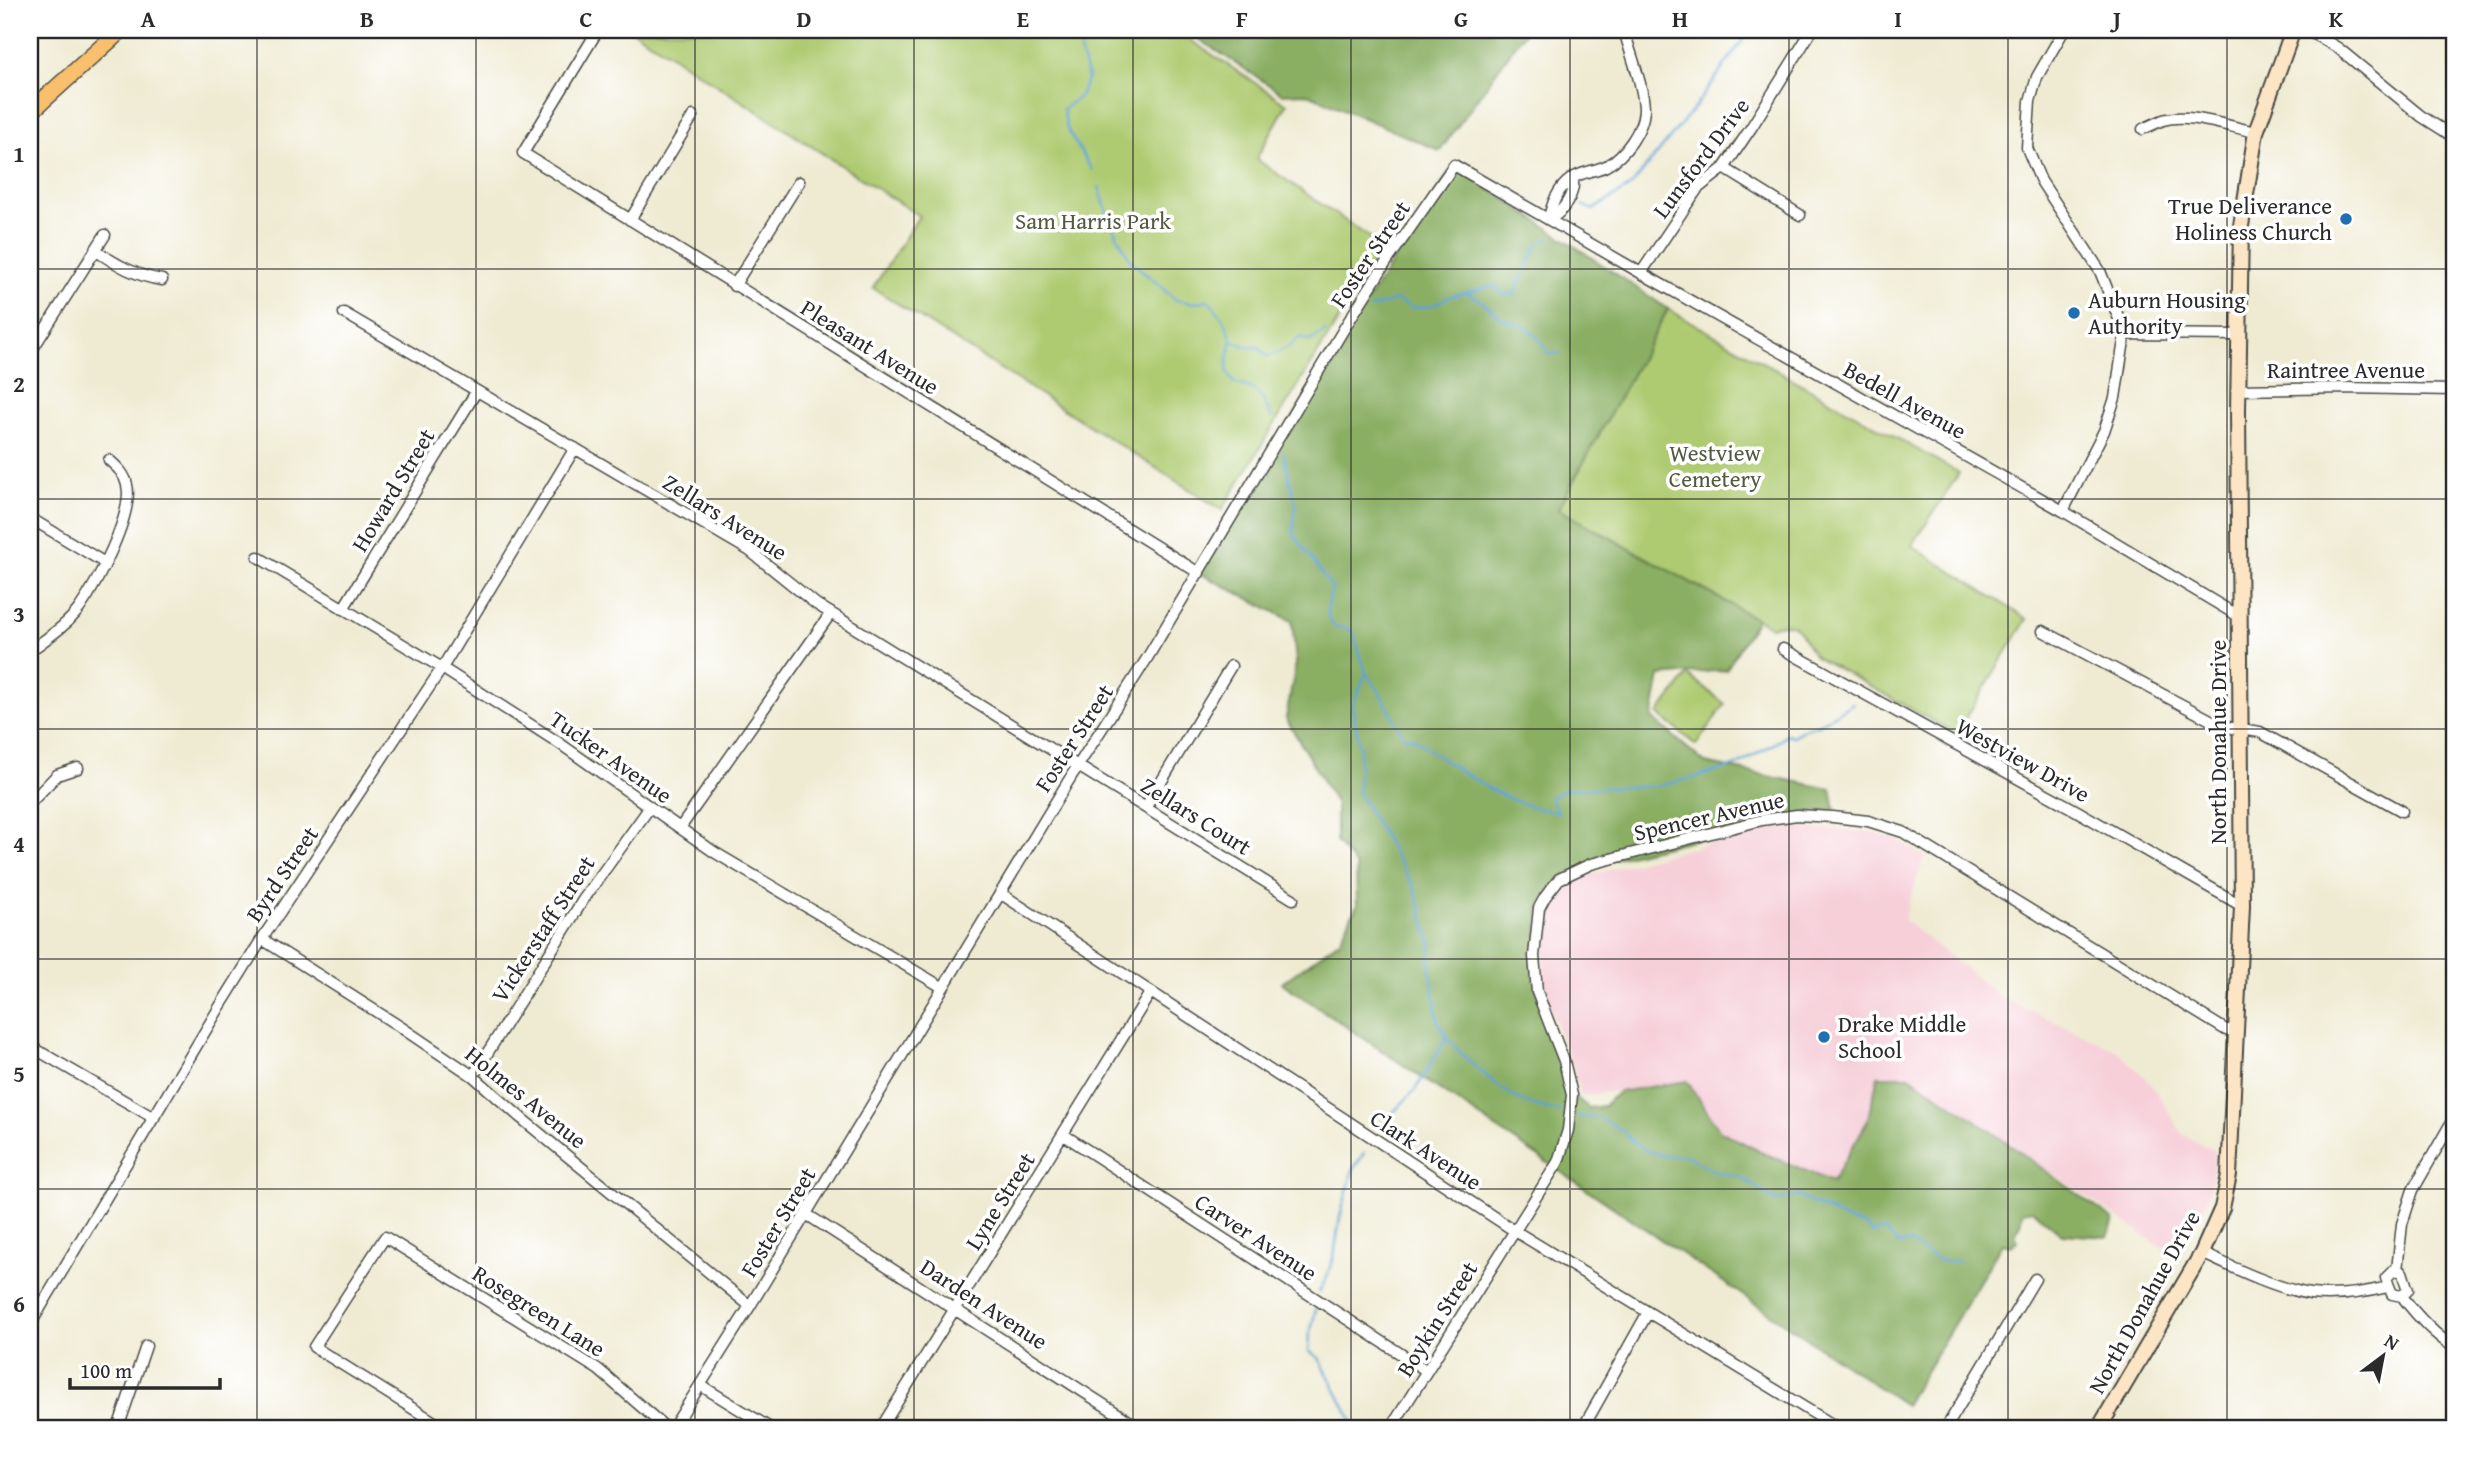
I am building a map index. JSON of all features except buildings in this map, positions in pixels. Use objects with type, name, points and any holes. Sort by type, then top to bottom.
[{"type":"main road","points":[[30,112],[121,30]]},
{"type":"street","name":"Pleasant Avenue","points":[[598,30],[523,153],[1199,573]]},
{"type":"street","points":[[1549,220],[1560,214],[1574,188],[1573,178],[1607,165],[1619,157],[1643,121],[1644,106],[1626,30]]},
{"type":"street","name":"Lunsford Drive","points":[[1642,273],[1698,188],[1724,168],[1812,30]]},
{"type":"street","points":[[2063,511],[2104,431],[2115,398],[2125,334],[2100,271],[2041,181],[2027,148],[2030,101],[2037,78],[2064,30]]},
{"type":"street","name":"North Donahue Drive","points":[[2099,1428],[2202,1253],[2227,1192],[2242,906],[2238,390],[2241,215],[2256,132],[2293,30]]},
{"type":"street","points":[[2307,30],[2338,48],[2421,117],[2454,137]]},
{"type":"street","points":[[630,220],[694,117]]},
{"type":"street","points":[[2143,129],[2165,119],[2216,122],[2256,132]]},
{"type":"street","name":"Foster Street","points":[[673,1428],[1199,573],[1345,327],[1454,165],[1549,220]]},
{"type":"street","points":[[1724,168],[1800,215]]},
{"type":"street","points":[[734,286],[799,182]]},
{"type":"street","name":"Bedell Avenue","points":[[1549,220],[2063,511],[2240,617]]},
{"type":"street","points":[[30,353],[105,235]]},
{"type":"street","points":[[95,250],[125,270],[162,280]]},
{"type":"street","name":"Zellars Avenue","points":[[344,313],[750,551],[831,613],[1078,766]]},
{"type":"street","points":[[2125,334],[2240,335]]},
{"type":"street","name":"Raintree Avenue","points":[[2238,390],[2454,390]]},
{"type":"street","name":"Howard Street","points":[[343,609],[476,391]]},
{"type":"street","name":"Byrd Street","points":[[30,1325],[262,939],[442,668],[575,449]]},
{"type":"street","points":[[30,651],[61,628],[79,608],[105,563],[125,514],[128,486],[120,468],[108,460]]},
{"type":"street","points":[[30,518],[105,563]]},
{"type":"street","name":"Tucker Avenue","points":[[258,557],[442,668],[559,743],[714,852],[942,987]]},
{"type":"street","points":[[680,828],[831,613]]},
{"type":"street","points":[[2043,631],[2218,724],[2260,732],[2402,811]]},
{"type":"street","name":"Westview Drive","points":[[1783,649],[2077,811],[2242,906]]},
{"type":"street","points":[[1146,807],[1231,666]]},
{"type":"street","name":"Zellars Court","points":[[1078,766],[1293,899]]},
{"type":"street","points":[[30,803],[57,775],[78,768]]},
{"type":"street","name":"Vickerstaff Street","points":[[473,1076],[583,900],[650,807]]},
{"type":"street","name":"Spencer Avenue","points":[[1515,1231],[1558,1161],[1568,1130],[1572,1095],[1564,1061],[1537,992],[1534,956],[1537,921],[1545,897],[1559,879],[1591,864],[1762,820],[1797,815],[1868,821],[1903,832],[2227,1030],[2236,1030]]},
{"type":"street","name":"Clark Avenue","points":[[1000,893],[1515,1231],[1647,1314],[1838,1428]]},
{"type":"street","name":"Holmes Avenue","points":[[262,939],[473,1076],[750,1306]]},
{"type":"street","name":"Lyne Street","points":[[881,1428],[1150,993]]},
{"type":"street","points":[[30,1046],[154,1118]]},
{"type":"street","points":[[2397,1270],[2402,1224],[2413,1189],[2454,1118]]},
{"type":"street","name":"Carver Avenue","points":[[1063,1135],[1427,1371]]},
{"type":"street","name":"Darden Avenue","points":[[806,1214],[1140,1428]]},
{"type":"street","name":"Boykin Street","points":[[1391,1428],[1515,1231]]},
{"type":"street","name":"Rosegreen Lane","points":[[444,1428],[314,1347],[385,1237],[598,1370],[666,1428]]},
{"type":"street","points":[[2202,1253],[2260,1278],[2310,1294],[2344,1295],[2388,1287]]},
{"type":"street","points":[[2397,1270],[2388,1275],[2388,1287],[2392,1294],[2402,1296],[2440,1339],[2454,1347]]},
{"type":"street","points":[[2397,1270],[2404,1274],[2408,1287],[2402,1296]]},
{"type":"street","points":[[1946,1428],[2035,1279]]},
{"type":"street","points":[[1583,1428],[1647,1314]]},
{"type":"street","points":[[118,1428],[146,1346]]},
{"type":"street","points":[[700,1385],[770,1428]]},
{"type":"shaded area","name":"Drake Middle School","points":[[1786,826],[1870,832],[1897,839],[1924,856],[1904,920],[1999,996],[2118,1051],[2151,1083],[2183,1135],[2217,1152],[2207,1203],[2175,1256],[1909,1076],[1878,1076],[1867,1122],[1833,1182],[1759,1151],[1720,1131],[1687,1081],[1581,1096],[1544,982],[1544,930],[1547,908],[1554,898],[1584,876]]},
{"type":"green space","name":"Sam Harris Park","points":[[632,30],[1175,30],[1287,104],[1256,159],[1383,247],[1222,510],[873,288],[919,216]]},
{"type":"green space","points":[[1185,30],[1526,30],[1440,151],[1306,93],[1283,94]]},
{"type":"green space","points":[[1454,165],[1668,309],[1558,509],[1757,619],[1726,670],[1660,676],[1652,718],[1705,763],[1831,789],[1835,809],[1797,815],[1591,864],[1559,879],[1539,908],[1537,992],[1572,1095],[1589,1108],[1604,1106],[1618,1092],[1687,1081],[1720,1131],[1832,1182],[1867,1122],[1878,1076],[1909,1076],[2114,1220],[2108,1237],[2062,1234],[2032,1210],[2022,1212],[2015,1233],[2017,1241],[2011,1246],[2002,1244],[1905,1405],[1282,983],[1340,940],[1357,905],[1356,866],[1336,842],[1336,804],[1286,718],[1296,663],[1292,621],[1199,573],[1256,475]]},
{"type":"green space","name":"Westview Cemetery","points":[[1668,309],[1959,473],[1912,546],[2027,619],[1956,734],[1815,656],[1799,631],[1789,624],[1771,627],[1558,509]]},
{"type":"green space","points":[[1688,675],[1725,704],[1696,745],[1658,714]]},
{"type":"waterway","points":[[1074,30],[1088,78],[1080,96],[1063,109],[1067,129],[1092,170]]},
{"type":"waterway","points":[[1583,205],[1593,210],[1631,186],[1695,107],[1750,30]]},
{"type":"waterway","points":[[1099,187],[1111,224],[1131,261],[1176,300],[1193,303],[1208,300],[1220,314],[1231,337],[1228,373],[1235,384],[1259,394],[1272,418]]},
{"type":"waterway","points":[[1370,308],[1397,300],[1412,308],[1432,306],[1448,297],[1495,285],[1502,294],[1513,295],[1538,244],[1549,238]]},
{"type":"waterway","points":[[1468,293],[1505,320],[1530,330],[1541,341],[1548,354],[1560,353]]},
{"type":"waterway","points":[[1232,341],[1249,347],[1259,347],[1268,357],[1290,346],[1299,337],[1310,341],[1326,331]]},
{"type":"waterway","points":[[1283,453],[1296,504],[1293,533],[1332,588],[1327,610],[1329,619],[1336,628],[1345,627],[1353,632],[1366,673],[1378,689],[1404,737],[1418,741],[1464,773],[1510,799],[1558,812],[1550,797],[1568,789],[1657,786],[1697,777],[1738,765],[1786,734],[1793,736],[1818,725],[1853,703]]},
{"type":"waterway","points":[[1366,673],[1352,706],[1360,749],[1358,793],[1415,889],[1431,943],[1430,966],[1438,1022],[1447,1037],[1416,1089],[1380,1126]]},
{"type":"waterway","points":[[1447,1037],[1483,1073],[1515,1097],[1533,1105],[1562,1112]]},
{"type":"waterway","points":[[1578,1116],[1597,1117],[1623,1131],[1634,1143],[1647,1151],[1665,1156],[1686,1155],[1713,1171],[1739,1176],[1776,1201],[1797,1196],[1864,1225],[1872,1233],[1884,1230],[1898,1244],[1910,1243],[1936,1259],[1948,1262],[1959,1260]]},
{"type":"waterway","points":[[1319,1292],[1334,1256],[1340,1217],[1353,1170],[1364,1153]]},
{"type":"waterway","points":[[1316,1309],[1309,1351],[1319,1358],[1356,1428]]},
{"type":"place","name":"True Deliverance Holiness Church","points":[[2346,219]]},
{"type":"place","name":"Auburn Housing Authority","points":[[2074,313]]},
{"type":"place","name":"Drake Middle School","points":[[1824,1037]]}]
